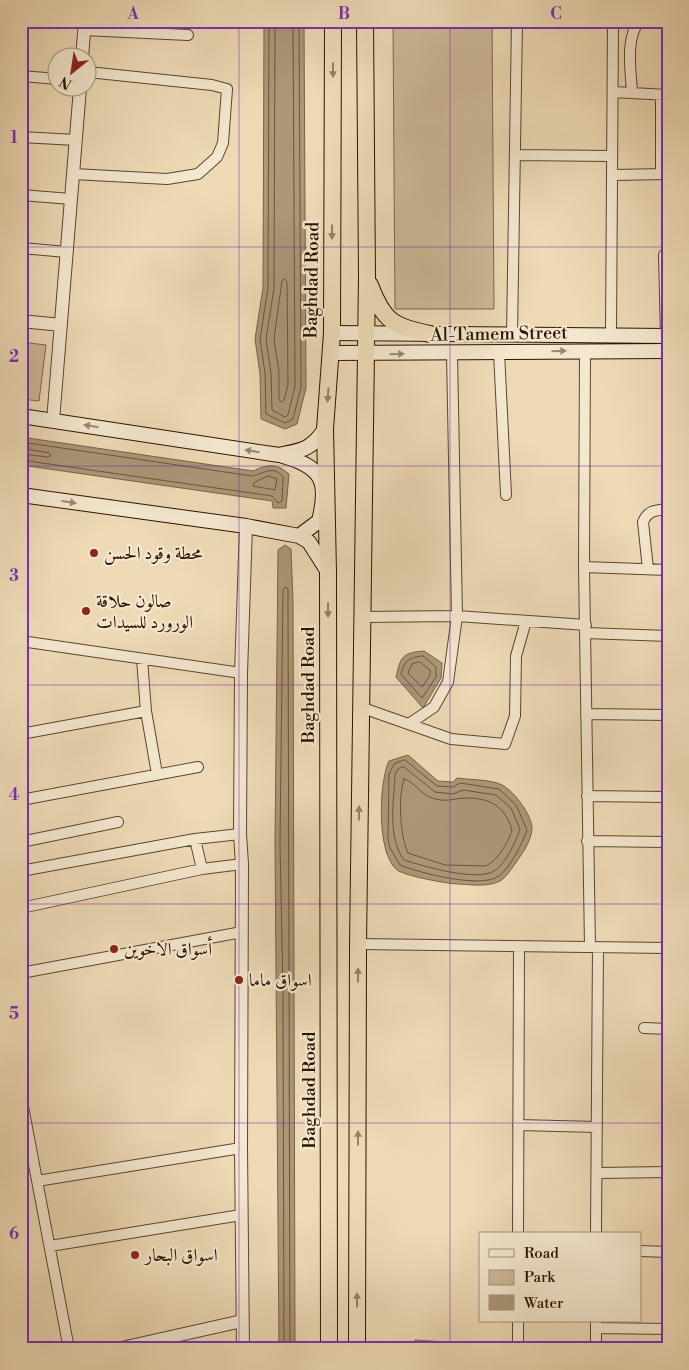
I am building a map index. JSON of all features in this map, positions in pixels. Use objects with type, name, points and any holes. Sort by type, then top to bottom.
[{"type":"highway","name":"Baghdad Road","points":[[329,1349],[328,572],[326,429],[332,333],[333,21]]},
{"type":"highway","points":[[357,1349],[360,707],[364,354],[367,277],[365,21]]},
{"type":"highway","points":[[367,277],[381,312],[390,322],[403,328],[430,334]]},
{"type":"main road","name":"Al-Tamem Street","points":[[332,333],[667,336]]},
{"type":"main road","name":"Al-Tamem Street","points":[[331,353],[668,351]]},
{"type":"main road","points":[[21,416],[279,455],[304,462],[316,470],[320,476],[323,491],[319,521],[299,536]]},
{"type":"main road","points":[[279,455],[306,449],[315,444],[326,429]]},
{"type":"main road","points":[[21,495],[246,526],[299,536],[309,542],[328,572]]},
{"type":"street","points":[[512,335],[517,21]]},
{"type":"street","points":[[611,335],[613,21]]},
{"type":"street","points":[[632,93],[630,44],[634,28],[639,21]]},
{"type":"street","points":[[83,48],[85,26],[188,35]]},
{"type":"street","points":[[73,174],[167,179],[198,174],[217,157],[223,143],[227,89],[212,85],[98,73]]},
{"type":"street","points":[[21,76],[48,78]]},
{"type":"street","points":[[612,175],[664,174],[664,95],[613,92]]},
{"type":"street","points":[[53,421],[79,98]]},
{"type":"street","points":[[21,136],[76,140]]},
{"type":"street","points":[[515,155],[612,156]]},
{"type":"street","points":[[21,195],[71,199]]},
{"type":"street","points":[[21,248],[67,252]]},
{"type":"street","points":[[667,336],[664,255],[668,255]]},
{"type":"street","points":[[21,322],[61,324]]},
{"type":"street","points":[[585,351],[584,566],[587,841],[594,947],[597,1127],[596,1232]]},
{"type":"street","points":[[499,352],[506,495]]},
{"type":"street","points":[[409,724],[434,706],[448,682],[457,616],[452,353]]},
{"type":"street","points":[[648,569],[643,522],[646,515],[654,510],[668,509]]},
{"type":"street","points":[[243,1349],[240,1148],[242,864],[240,834],[241,673],[246,526]]},
{"type":"street","points":[[584,566],[668,570]]},
{"type":"street","points":[[361,617],[457,616],[526,621],[586,629],[668,636]]},
{"type":"street","points":[[360,707],[451,739],[505,744],[515,716],[516,656],[526,621]]},
{"type":"street","points":[[21,641],[241,673]]},
{"type":"street","points":[[142,659],[146,711],[157,774]]},
{"type":"street","points":[[21,734],[146,711]]},
{"type":"street","points":[[586,714],[668,715]]},
{"type":"street","points":[[21,800],[198,767]]},
{"type":"street","points":[[587,796],[668,797]]},
{"type":"street","points":[[21,842],[118,822]]},
{"type":"street","points":[[21,871],[195,839],[240,834]]},
{"type":"street","points":[[195,839],[202,869]]},
{"type":"street","points":[[587,841],[668,842]]},
{"type":"street","points":[[21,908],[202,869],[242,864]]},
{"type":"street","points":[[21,973],[242,932]]},
{"type":"street","points":[[358,944],[668,948]]},
{"type":"street","points":[[518,946],[518,1232]]},
{"type":"street","points":[[644,1028],[668,1030]]},
{"type":"street","points":[[21,1096],[69,1349]]},
{"type":"street","points":[[518,1125],[597,1127]]},
{"type":"street","points":[[37,1181],[240,1148]]},
{"type":"street","points":[[597,1173],[668,1172]]},
{"type":"street","points":[[50,1246],[241,1215]]},
{"type":"street","points":[[642,1251],[668,1252]]},
{"type":"street","points":[[117,1349],[140,1346],[242,1322]]},
{"type":"street","points":[[518,1322],[518,1349]]},
{"type":"street","points":[[596,1349],[596,1325],[668,1329]]},
{"type":"green space","points":[[393,21],[492,21],[494,309],[395,309]]},
{"type":"green space","points":[[21,342],[46,345],[39,401],[21,399]]},
{"type":"green space","points":[[415,1340],[463,1343],[463,1349],[414,1349]]},
{"type":"water","points":[[264,21],[304,21],[306,388],[297,424],[285,429],[261,419],[260,374],[255,339],[263,288]]},
{"type":"water","points":[[21,437],[253,471],[263,467],[276,466],[289,474],[286,508],[273,508],[272,501],[21,465]]},
{"type":"water","points":[[285,545],[291,549],[293,600],[295,1349],[279,1349],[275,843],[278,550]]},
{"type":"water","points":[[424,651],[442,663],[441,678],[423,708],[396,677],[399,664],[404,657],[411,653]]},
{"type":"water","points":[[408,755],[438,781],[453,782],[457,778],[497,783],[507,788],[522,804],[531,824],[531,835],[523,852],[502,880],[485,885],[446,883],[402,872],[397,870],[390,861],[385,849],[381,817],[383,784],[389,761]]},
{"type":"place","name":"محطة وقود الحسن","points":[[94,553]]},
{"type":"place","name":"صالون حلاقة الورورد للسيدات","points":[[86,611]]},
{"type":"place","name":"أسواق الاخوين","points":[[114,949]]},
{"type":"place","name":"اسواق ماما","points":[[239,980]]},
{"type":"place","name":"اسواق البحار","points":[[135,1255]]}]
